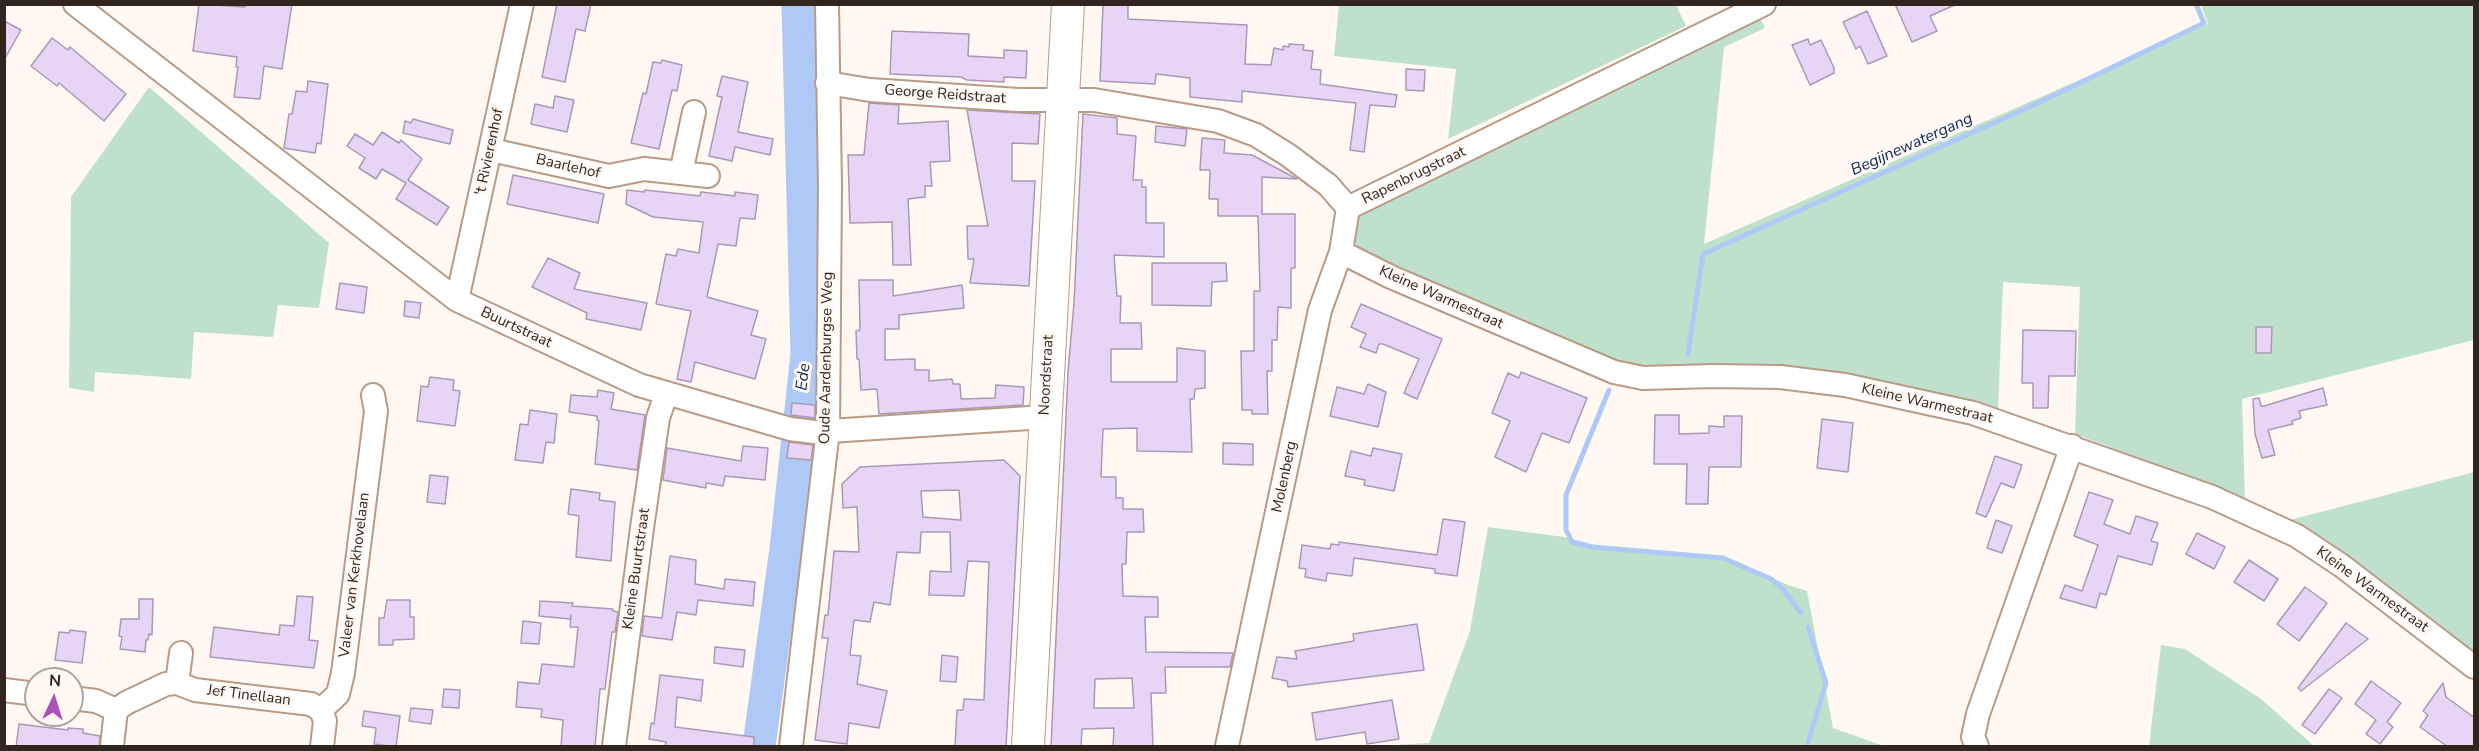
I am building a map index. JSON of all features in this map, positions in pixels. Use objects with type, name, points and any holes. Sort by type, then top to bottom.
[{"type":"street","name":"Buurtstraat","points":[[75,4],[457,300],[639,385],[790,429],[821,431],[1045,417]]},
{"type":"street","name":"'t Rivierenhof","points":[[457,300],[522,4]]},
{"type":"street","name":"Oude Aardenburgse Weg","points":[[791,747],[821,431],[830,186],[827,4]]},
{"type":"street","name":"Noordstraat","points":[[1028,747],[1068,4]]},
{"type":"street","name":"Rapenbrugstraat","points":[[1063,101],[1094,100],[1218,121],[1256,135],[1288,155],[1328,185],[1348,208],[1764,4]]},
{"type":"street","name":"George Reidstraat","points":[[827,83],[882,91],[1063,101]]},
{"type":"street","points":[[681,173],[694,112]]},
{"type":"street","name":"Baarlehof","points":[[491,150],[609,176],[644,169],[708,176]]},
{"type":"street","name":"Molenberg","points":[[1227,747],[1320,310],[1341,252],[1348,208]]},
{"type":"street","name":"Kleine Warmestraat","points":[[1341,252],[1391,277],[1614,372],[1643,378],[1713,375],[1780,377],[1845,385],[1973,412],[2212,497],[2297,536],[2342,566],[2475,667]]},
{"type":"street","name":"Kleine Buurtstraat","points":[[614,747],[658,418],[666,394]]},
{"type":"street","name":"Valeer van Kerkhovelaan","points":[[321,710],[338,694],[343,673],[376,411],[373,395]]},
{"type":"street","points":[[1977,747],[1973,737],[1978,714],[2072,446]]},
{"type":"street","points":[[112,747],[116,710],[166,684],[177,683],[181,653]]},
{"type":"street","name":"Jef Tinellaan","points":[[177,683],[195,690],[310,704],[321,710]]},
{"type":"street","points":[[4,690],[24,692]]},
{"type":"street","points":[[84,700],[96,701],[116,710]]},
{"type":"street","points":[[321,710],[325,721],[322,747]]},
{"type":"green space","points":[[1339,5],[1676,5],[1686,26],[1448,139],[1456,69],[1334,56]]},
{"type":"green space","points":[[2201,5],[2474,5],[2474,340],[2242,399],[2245,499],[2075,434],[2080,287],[2003,282],[1998,411],[1642,368],[1615,359],[1368,255],[1358,248],[1354,240],[1358,218],[1366,209],[1512,136],[1761,19],[1765,28],[1724,47],[1704,244],[2208,24]]},
{"type":"green space","points":[[149,87],[329,243],[319,308],[278,305],[273,337],[194,332],[191,379],[95,372],[94,392],[69,388],[71,197]]},
{"type":"green space","points":[[2474,472],[2474,654],[2341,554],[2290,520]]},
{"type":"green space","points":[[1488,527],[1564,537],[1616,550],[1726,557],[1788,585],[1807,591],[1833,728],[1884,746],[1375,746],[1429,743],[1470,631]]},
{"type":"green space","points":[[2161,645],[2185,649],[2261,699],[2314,746],[2149,746]]},
{"type":"building","points":[[199,4],[245,7],[245,4],[292,4],[282,69],[264,66],[260,99],[234,97],[237,57],[193,51]]},
{"type":"building","points":[[557,4],[591,4],[585,31],[576,29],[565,82],[542,77]]},
{"type":"building","points":[[1103,4],[1128,4],[1128,19],[1247,25],[1245,64],[1271,65],[1274,48],[1283,50],[1283,46],[1289,47],[1289,44],[1304,45],[1303,50],[1313,51],[1311,69],[1321,70],[1320,84],[1397,95],[1395,107],[1370,105],[1364,152],[1350,150],[1356,103],[1242,91],[1242,102],[1190,97],[1190,78],[1156,74],[1155,84],[1100,81]]},
{"type":"building","points":[[1895,4],[1957,4],[1930,16],[1937,31],[1912,42]]},
{"type":"building","points":[[1867,11],[1887,56],[1868,64],[1860,46],[1856,49],[1843,22]]},
{"type":"building","points":[[4,21],[21,30],[4,60]]},
{"type":"building","points":[[892,31],[969,34],[968,56],[1004,58],[1004,50],[1027,51],[1026,78],[1004,77],[1004,82],[967,80],[961,77],[890,74]]},
{"type":"building","points":[[52,38],[68,50],[70,47],[126,94],[104,121],[59,83],[57,86],[31,66]]},
{"type":"building","points":[[1808,39],[1810,45],[1821,40],[1834,68],[1834,73],[1810,85],[1792,45]]},
{"type":"building","points":[[662,60],[682,65],[677,91],[672,90],[659,149],[631,143],[653,62],[661,63]]},
{"type":"building","points":[[1406,69],[1425,70],[1424,91],[1406,90]]},
{"type":"building","points":[[722,76],[748,82],[738,132],[773,139],[770,155],[735,147],[732,161],[709,156],[722,97],[717,96]]},
{"type":"building","points":[[308,81],[328,84],[321,144],[317,143],[315,153],[284,148],[289,114],[292,114],[296,91],[307,92]]},
{"type":"building","points":[[555,96],[574,100],[567,132],[531,124],[535,104],[553,108]]},
{"type":"building","points":[[869,103],[899,105],[898,124],[948,121],[950,161],[930,162],[932,186],[925,186],[925,197],[908,199],[911,265],[893,265],[892,222],[850,223],[848,155],[864,155]]},
{"type":"building","points":[[967,110],[1040,114],[1038,144],[1012,143],[1012,181],[1035,181],[1029,286],[970,283],[974,259],[968,259],[967,226],[988,226]]},
{"type":"building","points":[[1083,114],[1117,118],[1117,134],[1136,136],[1133,180],[1142,180],[1142,187],[1146,187],[1146,223],[1164,223],[1164,257],[1114,255],[1117,296],[1121,296],[1120,323],[1141,323],[1142,349],[1111,349],[1111,382],[1177,382],[1177,348],[1205,351],[1205,388],[1195,389],[1194,399],[1190,399],[1192,452],[1137,451],[1137,428],[1103,429],[1101,477],[1116,477],[1116,498],[1123,498],[1123,509],[1143,509],[1144,532],[1127,532],[1126,564],[1122,564],[1123,596],[1158,597],[1158,617],[1145,617],[1146,652],[1233,653],[1230,667],[1165,667],[1166,693],[1151,693],[1153,747],[1113,747],[1114,728],[1082,729],[1081,747],[1051,747],[1068,372],[1074,303]],"holes":[[[1132,678],[1134,708],[1094,708],[1095,679]]]},
{"type":"building","points":[[413,119],[453,130],[450,144],[403,133],[405,121],[411,123]]},
{"type":"building","points":[[1156,126],[1187,129],[1185,146],[1155,142]]},
{"type":"building","points":[[382,132],[399,143],[401,140],[422,159],[408,180],[449,207],[437,225],[396,199],[406,183],[382,169],[376,179],[359,168],[365,158],[347,146],[355,134],[373,145]]},
{"type":"building","points":[[1202,138],[1225,140],[1224,153],[1252,155],[1297,179],[1262,177],[1262,214],[1295,214],[1295,268],[1291,268],[1291,308],[1278,307],[1277,340],[1272,340],[1272,371],[1267,371],[1268,414],[1252,414],[1252,410],[1242,410],[1241,351],[1254,351],[1254,291],[1260,291],[1258,216],[1218,216],[1218,199],[1209,199],[1210,170],[1200,170]]},
{"type":"building","points":[[513,175],[604,194],[598,223],[507,204]]},
{"type":"building","points":[[627,190],[700,196],[701,192],[735,196],[735,192],[758,195],[755,219],[740,218],[736,246],[718,244],[707,297],[758,311],[751,335],[766,339],[755,379],[695,362],[691,382],[677,379],[691,311],[656,304],[666,254],[676,256],[678,249],[699,253],[703,222],[653,217],[626,204]]},
{"type":"building","points":[[548,258],[580,273],[574,289],[647,303],[641,330],[586,319],[587,313],[532,287]]},
{"type":"building","points":[[1152,263],[1226,263],[1227,281],[1212,282],[1211,306],[1152,305]]},
{"type":"building","points":[[859,280],[893,280],[893,296],[962,285],[964,308],[899,315],[899,329],[885,329],[885,360],[915,359],[915,370],[929,370],[929,381],[952,379],[953,384],[960,384],[961,399],[995,398],[996,385],[1024,387],[1023,405],[879,414],[877,389],[861,390],[856,331],[860,330]]},
{"type":"building","points":[[340,283],[367,287],[364,313],[336,309]]},
{"type":"building","points":[[405,301],[421,303],[419,318],[404,316]]},
{"type":"building","points":[[1361,304],[1442,339],[1417,399],[1404,393],[1419,359],[1383,344],[1379,344],[1376,353],[1360,347],[1366,334],[1351,327]]},
{"type":"building","points":[[2256,327],[2272,327],[2271,353],[2256,353]]},
{"type":"building","points":[[2023,330],[2076,331],[2075,376],[2049,376],[2048,408],[2033,408],[2033,383],[2022,383]]},
{"type":"building","points":[[1521,372],[1587,398],[1569,443],[1542,433],[1526,472],[1495,457],[1510,421],[1492,413],[1508,373],[1519,378]]},
{"type":"building","points":[[430,377],[454,380],[453,390],[460,391],[455,426],[417,421],[421,386],[428,387]]},
{"type":"building","points":[[1368,384],[1386,392],[1378,427],[1330,416],[1337,387],[1364,394]]},
{"type":"building","points":[[2323,388],[2327,405],[2299,411],[2301,418],[2292,421],[2293,424],[2268,430],[2275,455],[2262,458],[2255,434],[2253,399],[2259,398],[2261,406],[2264,406]]},
{"type":"building","points":[[598,390],[614,393],[611,409],[645,415],[637,470],[595,464],[599,421],[597,416],[569,412],[571,395],[597,397]]},
{"type":"building","points":[[792,403],[815,405],[815,418],[791,415]]},
{"type":"building","points":[[530,410],[557,414],[554,443],[546,442],[543,463],[515,460],[520,424],[528,425]]},
{"type":"building","points":[[1655,415],[1679,415],[1679,434],[1709,433],[1709,426],[1724,427],[1724,416],[1742,416],[1741,467],[1709,467],[1708,504],[1686,504],[1687,464],[1654,464]]},
{"type":"building","points":[[1822,419],[1853,423],[1848,472],[1817,468]]},
{"type":"building","points":[[789,442],[813,445],[811,460],[787,458]]},
{"type":"building","points":[[1223,443],[1253,444],[1253,465],[1223,464]]},
{"type":"building","points":[[743,446],[768,448],[765,480],[725,476],[723,486],[706,483],[706,488],[663,480],[667,448],[741,461]]},
{"type":"building","points":[[1373,448],[1402,454],[1394,491],[1364,485],[1365,480],[1345,476],[1351,451],[1371,456]]},
{"type":"building","points":[[1995,456],[2022,465],[2014,488],[2001,483],[1986,517],[1976,513]]},
{"type":"building","points":[[1004,460],[1020,476],[1006,747],[955,747],[957,710],[963,710],[964,699],[984,700],[989,562],[968,561],[964,596],[929,595],[930,571],[951,572],[950,532],[921,532],[920,553],[897,552],[890,605],[874,602],[870,622],[854,620],[850,655],[861,656],[857,684],[887,691],[879,728],[849,723],[847,744],[815,740],[828,638],[822,638],[825,615],[828,615],[834,551],[859,552],[857,507],[843,508],[842,484],[860,467]],"holes":[[[959,490],[961,520],[923,517],[921,491]]]},
{"type":"building","points":[[430,475],[448,477],[445,504],[427,502]]},
{"type":"building","points":[[571,489],[600,493],[599,500],[615,502],[611,561],[576,557],[579,516],[568,514]]},
{"type":"building","points":[[2089,492],[2113,500],[2104,524],[2130,534],[2136,516],[2158,523],[2151,541],[2158,543],[2152,565],[2118,556],[2106,595],[2100,593],[2096,608],[2060,598],[2065,585],[2082,591],[2098,545],[2074,536]]},
{"type":"building","points":[[1443,519],[1465,522],[1457,576],[1435,573],[1435,569],[1354,558],[1352,576],[1327,573],[1326,581],[1305,577],[1306,569],[1299,568],[1302,545],[1330,549],[1331,544],[1339,545],[1339,542],[1437,555]]},
{"type":"building","points":[[1996,520],[2012,526],[2002,553],[1987,548]]},
{"type":"building","points":[[2197,533],[2225,547],[2214,569],[2186,554]]},
{"type":"building","points":[[670,556],[696,560],[695,584],[724,589],[725,579],[755,582],[753,606],[698,600],[696,615],[677,612],[672,640],[642,636],[644,616],[662,618]]},
{"type":"building","points":[[2249,560],[2278,579],[2264,601],[2234,582]]},
{"type":"building","points":[[2305,587],[2327,603],[2299,641],[2277,624]]},
{"type":"building","points":[[297,596],[313,597],[309,640],[318,641],[314,668],[210,657],[214,627],[279,635],[280,625],[294,626]]},
{"type":"building","points":[[139,599],[153,599],[152,635],[149,634],[146,640],[145,652],[120,649],[121,619],[139,619]]},
{"type":"building","points":[[387,600],[410,600],[410,617],[414,617],[414,639],[393,640],[393,645],[379,645],[379,618],[384,618]]},
{"type":"building","points":[[540,601],[573,603],[572,606],[613,609],[618,612],[615,632],[612,632],[605,689],[600,689],[595,747],[561,747],[563,720],[541,717],[542,709],[516,707],[518,682],[539,684],[542,664],[574,667],[578,627],[570,627],[571,615],[570,619],[539,616]]},
{"type":"building","points":[[523,621],[541,623],[539,644],[521,643]]},
{"type":"building","points":[[2346,623],[2368,639],[2301,691],[2298,688]]},
{"type":"building","points":[[1417,624],[1424,670],[1288,687],[1287,681],[1272,678],[1277,657],[1297,659],[1295,651],[1354,641],[1353,634]]},
{"type":"building","points":[[70,630],[86,632],[82,663],[55,660],[59,632],[69,633]]},
{"type":"building","points":[[715,647],[745,650],[743,667],[714,663]]},
{"type":"building","points":[[942,655],[958,657],[956,682],[940,681]]},
{"type":"building","points":[[660,675],[703,680],[701,701],[677,697],[675,727],[754,737],[754,747],[665,747],[666,742],[649,739],[651,723],[654,724]]},
{"type":"building","points":[[2371,681],[2401,703],[2387,722],[2393,727],[2380,744],[2366,734],[2376,720],[2355,704]]},
{"type":"building","points":[[2443,683],[2446,697],[2475,718],[2475,747],[2448,747],[2420,727],[2428,715],[2423,711]]},
{"type":"building","points":[[444,689],[460,690],[459,708],[442,707]]},
{"type":"building","points":[[2329,689],[2342,698],[2315,734],[2302,725]]},
{"type":"building","points":[[1392,700],[1399,739],[1367,744],[1365,732],[1316,740],[1312,713]]},
{"type":"building","points":[[411,708],[433,710],[431,724],[409,721]]},
{"type":"building","points":[[364,711],[400,716],[396,747],[374,744],[376,728],[362,726]]},
{"type":"building","points":[[19,724],[24,725],[24,727],[83,729],[83,733],[100,736],[99,747],[16,747]]},
{"type":"waterway","name":"Ede","points":[[759,746],[786,549],[807,354],[798,4]]},
{"type":"waterway","name":"Begijnewatergang","points":[[1688,354],[1703,254],[2038,103],[2204,23],[2196,4]]},
{"type":"waterway","name":"Begijnewatergang","points":[[1609,390],[1566,495],[1566,530],[1572,542],[1592,547],[1723,558],[1771,579],[1782,588],[1801,613]]},
{"type":"waterway","name":"Begijnewatergang","points":[[1807,746],[1826,683],[1808,627]]}]
